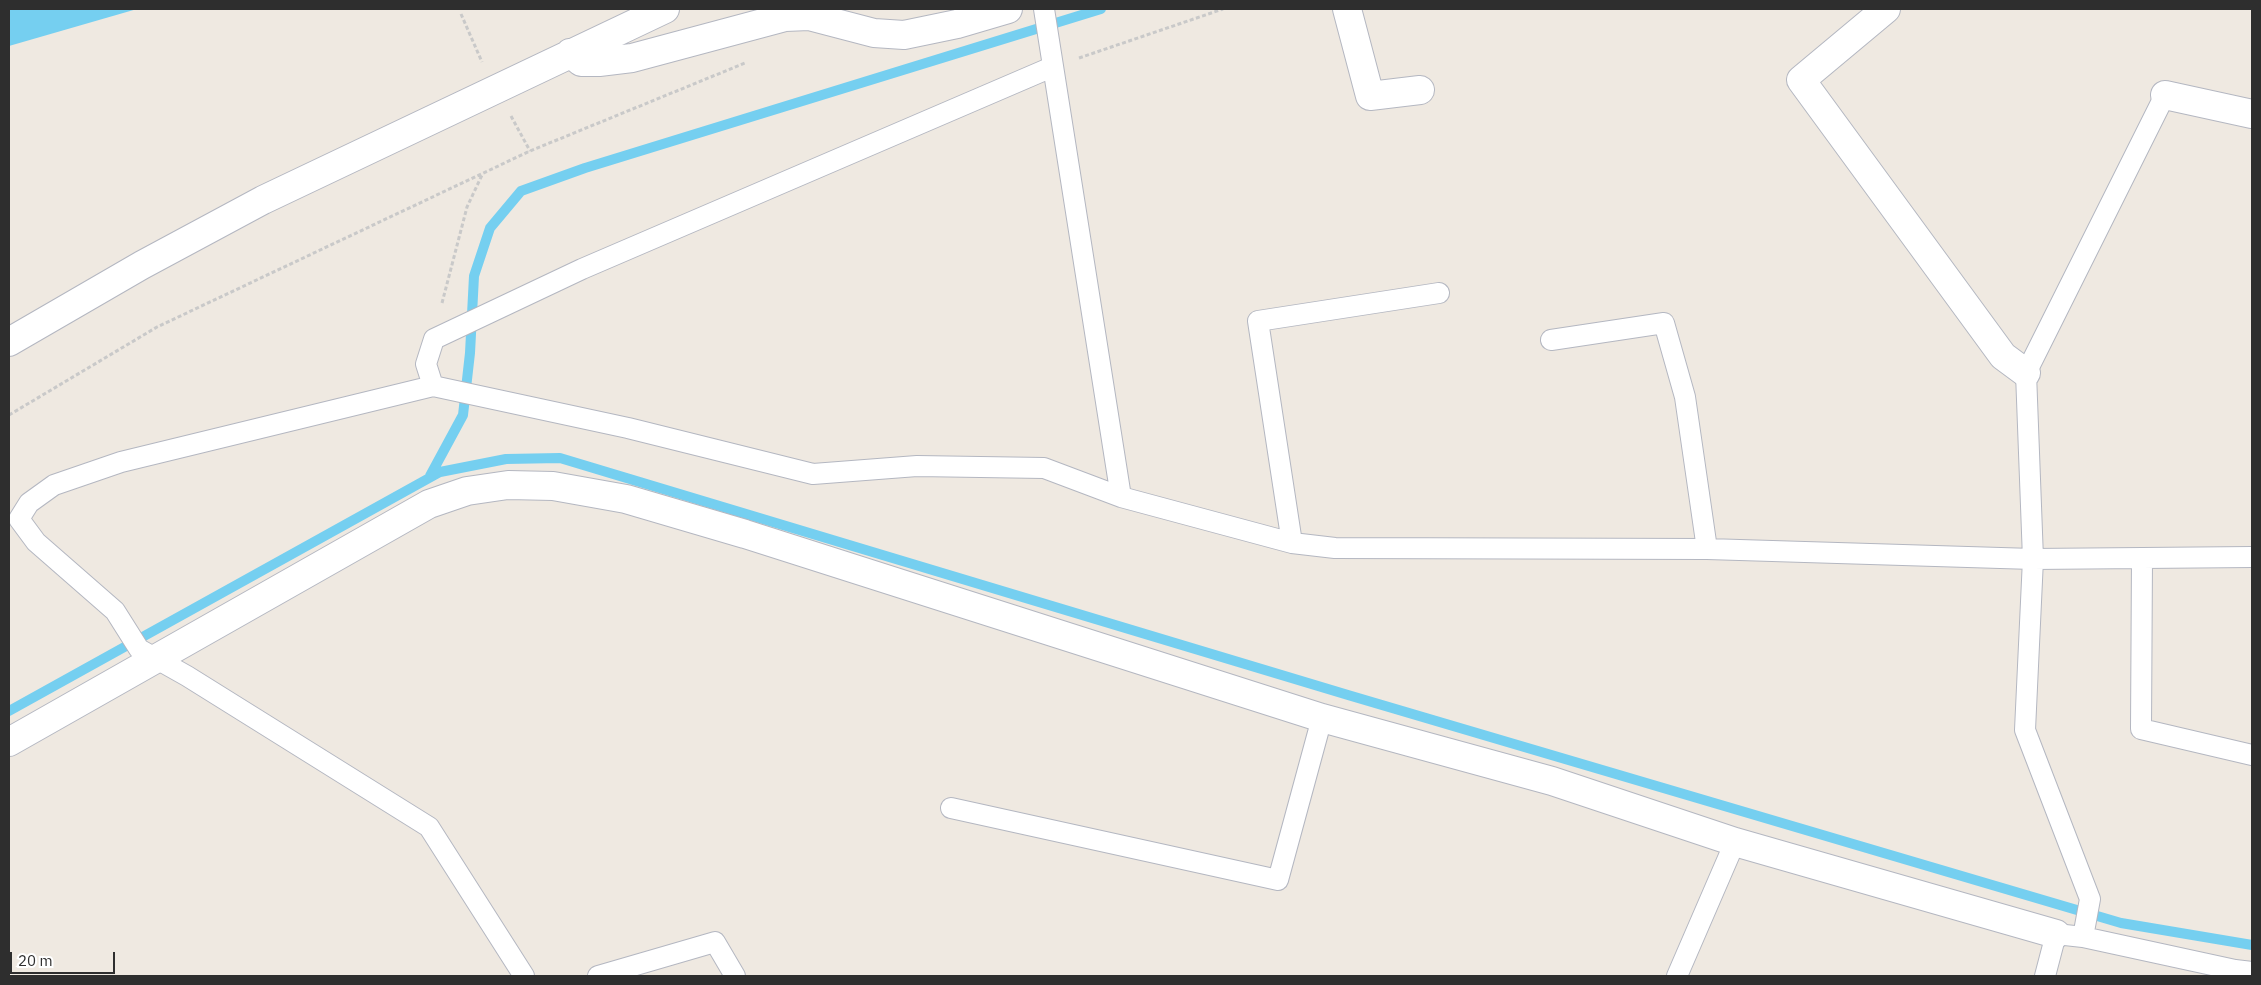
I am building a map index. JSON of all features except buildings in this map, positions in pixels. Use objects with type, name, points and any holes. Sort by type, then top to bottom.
[{"type":"street","points":[[9,342],[142,264],[263,200],[665,9]]},
{"type":"street","points":[[570,53],[580,62],[632,58],[784,17],[809,16],[874,33],[904,35],[957,24],[1008,9]]},
{"type":"street","points":[[1348,9],[1370,96],[1420,90]]},
{"type":"street","points":[[1886,9],[1801,80],[2003,356],[2026,373]]},
{"type":"street","points":[[2165,95],[2252,114]]},
{"type":"street","points":[[9,742],[429,504],[467,491],[508,485],[553,486],[626,499],[745,534],[1322,718],[1552,781],[1735,842],[2056,934]]},
{"type":"lane","points":[[1044,9],[1121,497]]},
{"type":"lane","points":[[433,386],[426,364],[434,339],[582,269],[1052,67]]},
{"type":"lane","points":[[2082,937],[2090,899],[2025,730],[2033,559],[2026,373],[2165,95]]},
{"type":"lane","points":[[1292,543],[1258,321],[1438,293]]},
{"type":"lane","points":[[1551,340],[1664,323],[1685,397],[1706,549]]},
{"type":"lane","points":[[524,976],[429,827],[187,676],[139,649],[115,611],[36,542],[19,519],[29,503],[54,485],[121,462],[433,386],[628,428],[812,474],[917,466],[1044,468],[1121,497],[1292,543],[1335,548],[1706,549],[2033,559],[2252,557]]},
{"type":"lane","points":[[2142,558],[2141,728],[2252,754]]},
{"type":"lane","points":[[951,808],[1278,880],[1322,718]]},
{"type":"lane","points":[[1677,976],[1735,842]]},
{"type":"lane","points":[[2045,976],[2056,934],[2082,937],[2252,972]]},
{"type":"lane","points":[[598,976],[715,942],[735,976]]},
{"type":"path","points":[[1052,67],[1222,9]]},
{"type":"path","points":[[460,14],[486,70]]},
{"type":"path","points":[[9,415],[157,328],[530,151],[752,60]]},
{"type":"path","points":[[509,112],[530,151]]},
{"type":"path","points":[[434,339],[447,280],[467,207],[482,175]]},
{"type":"water","points":[[9,9],[137,9],[9,46]]},
{"type":"waterway","points":[[430,476],[463,415],[470,353],[474,276],[490,228],[521,191],[585,168],[1101,9]]},
{"type":"waterway","points":[[9,711],[440,472],[506,459],[560,458],[1348,695],[2121,923],[2252,945]]}]
